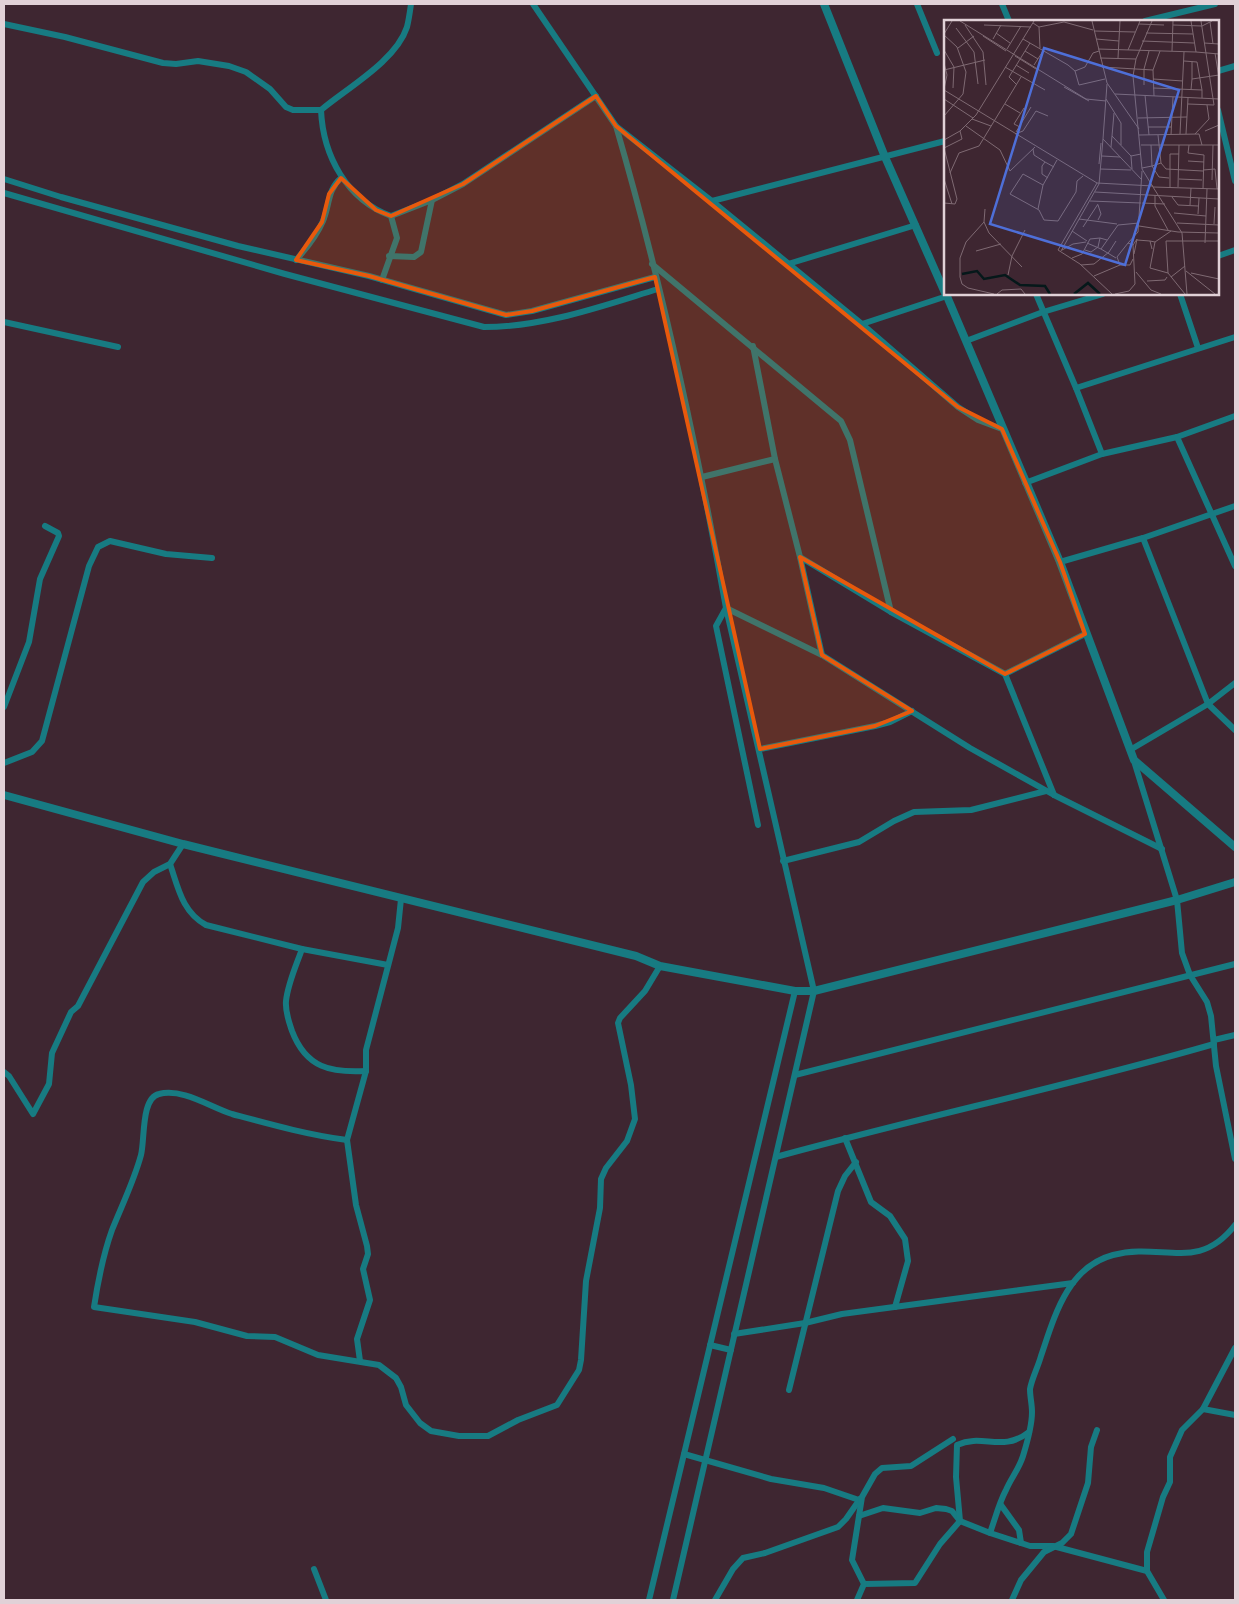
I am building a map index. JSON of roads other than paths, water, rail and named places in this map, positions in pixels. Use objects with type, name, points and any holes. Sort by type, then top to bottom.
[{"type":"street","points":[[4,24],[65,37],[163,63],[176,64],[198,61],[222,64],[246,72],[270,89],[286,107],[293,110],[321,110],[378,66],[394,48],[407,28],[412,4]]},
{"type":"street","points":[[534,4],[616,126],[634,188],[702,477],[726,608],[760,749],[783,861],[814,991],[673,1600]]},
{"type":"street","points":[[824,4],[884,157],[944,289]]},
{"type":"street","points":[[917,4],[937,53]]},
{"type":"street","points":[[1002,4],[1009,20]]},
{"type":"street","points":[[1149,20],[1215,4]]},
{"type":"street","points":[[1219,71],[1235,66]]},
{"type":"street","points":[[321,110],[328,148],[341,178],[357,196],[376,210],[391,216],[432,200],[463,184],[596,96]]},
{"type":"street","points":[[1219,114],[1235,182]]},
{"type":"street","points":[[616,126],[712,201],[862,324],[958,408],[978,420],[1002,429]]},
{"type":"street","points":[[712,201],[944,141]]},
{"type":"street","points":[[296,260],[305,250],[322,222],[329,194],[334,184],[341,178]]},
{"type":"street","points":[[4,179],[131,217],[296,260],[382,280],[506,315],[532,311],[655,277]]},
{"type":"street","points":[[4,193],[285,274],[484,327],[498,327],[564,316],[658,289]]},
{"type":"street","points":[[389,256],[414,257],[421,252],[432,200]]},
{"type":"street","points":[[382,280],[396,238],[391,216]]},
{"type":"street","points":[[788,264],[916,225]]},
{"type":"street","points":[[1219,256],[1235,250]]},
{"type":"street","points":[[652,263],[841,421],[846,431],[891,612]]},
{"type":"street","points":[[862,324],[944,295]]},
{"type":"street","points":[[946,295],[1060,562],[1085,634],[1134,760],[1177,900],[1179,941],[1190,975],[1207,1002],[1216,1066],[1235,1159]]},
{"type":"street","points":[[1036,295],[1102,454]]},
{"type":"street","points":[[966,341],[1043,312],[1099,295]]},
{"type":"street","points":[[1180,295],[1198,348]]},
{"type":"street","points":[[4,322],[118,347]]},
{"type":"street","points":[[1076,388],[1235,337]]},
{"type":"street","points":[[753,346],[775,459],[822,655]]},
{"type":"street","points":[[1025,483],[1102,454],[1176,437],[1235,416]]},
{"type":"street","points":[[1176,437],[1235,566]]},
{"type":"street","points":[[702,477],[775,459]]},
{"type":"street","points":[[1060,562],[1143,538],[1235,506]]},
{"type":"street","points":[[4,707],[29,642],[40,579],[59,536],[58,532],[45,526]]},
{"type":"street","points":[[1143,538],[1208,704],[1235,730]]},
{"type":"street","points":[[4,762],[32,752],[42,741],[89,566],[98,546],[110,541],[166,554],[212,558]]},
{"type":"street","points":[[800,557],[891,612],[1005,674],[1054,795]]},
{"type":"street","points":[[726,608],[822,655],[970,748],[1046,791],[1162,849]]},
{"type":"street","points":[[726,608],[716,626],[758,825]]},
{"type":"street","points":[[1005,674],[1085,634]]},
{"type":"street","points":[[1130,750],[1208,704],[1235,683]]},
{"type":"street","points":[[760,749],[875,726],[890,722],[912,711]]},
{"type":"street","points":[[1134,760],[1235,847]]},
{"type":"street","points":[[783,861],[859,842],[894,821],[916,812],[970,810],[1046,791]]},
{"type":"street","points":[[4,795],[183,844],[636,956],[660,966],[795,991],[814,991],[1177,900],[1235,882]]},
{"type":"street","points":[[4,1072],[9,1076],[33,1114],[49,1084],[52,1053],[71,1012],[78,1006],[95,976],[143,882],[154,872],[170,864],[183,844]]},
{"type":"street","points":[[170,864],[185,904],[196,919],[206,925],[302,949],[388,965]]},
{"type":"street","points":[[360,1360],[357,1338],[370,1300],[363,1272],[368,1254],[364,1229],[356,1205],[347,1140],[366,1070],[366,1050],[398,928],[401,899]]},
{"type":"street","points":[[302,949],[289,985],[286,1003],[288,1019],[306,1058],[321,1066],[346,1072],[366,1070]]},
{"type":"street","points":[[794,1075],[1235,964]]},
{"type":"street","points":[[347,1140],[235,1115],[174,1093],[158,1094],[151,1098],[146,1111],[140,1156],[125,1202],[111,1232],[100,1268],[94,1307],[202,1324],[247,1336],[275,1337],[318,1355],[360,1360],[379,1365],[387,1370],[401,1387],[406,1406],[412,1416],[431,1431],[442,1434],[488,1436],[518,1420],[557,1405],[579,1370],[581,1360],[586,1281],[600,1208],[601,1178],[606,1168],[627,1141],[635,1119],[631,1085],[618,1023],[620,1018],[645,991],[660,966]]},
{"type":"street","points":[[649,1600],[795,991]]},
{"type":"street","points":[[776,1157],[953,1110],[1108,1075],[1235,1035]]},
{"type":"street","points":[[845,1138],[871,1202],[890,1216],[905,1239],[908,1261],[895,1307]]},
{"type":"street","points":[[789,1390],[838,1191],[845,1176],[856,1162]]},
{"type":"street","points":[[990,1533],[1006,1490],[1016,1475],[1023,1457],[1032,1410],[1030,1387],[1060,1303],[1072,1283],[1093,1264],[1110,1256],[1135,1251],[1186,1254],[1201,1252],[1225,1238],[1235,1226]]},
{"type":"street","points":[[734,1334],[805,1323],[842,1314],[1072,1283]]},
{"type":"street","points":[[710,1345],[731,1350]]},
{"type":"street","points":[[1164,1600],[1146,1571],[1146,1558],[1163,1497],[1170,1482],[1170,1457],[1182,1430],[1203,1409],[1235,1348]]},
{"type":"street","points":[[1203,1409],[1235,1415]]},
{"type":"street","points":[[1012,1600],[1021,1580],[1044,1552],[1062,1543],[1071,1534],[1088,1483],[1090,1447],[1097,1430]]},
{"type":"street","points":[[864,1584],[915,1583],[940,1544],[960,1521],[956,1477],[957,1445],[971,1441],[1006,1443],[1021,1438],[1029,1432]]},
{"type":"street","points":[[715,1600],[733,1569],[743,1558],[765,1553],[838,1527],[861,1499],[875,1474],[882,1468],[911,1466],[953,1439]]},
{"type":"street","points":[[684,1454],[771,1479],[824,1488],[861,1499]]},
{"type":"street","points":[[861,1499],[852,1560],[864,1584]]},
{"type":"street","points":[[1001,1505],[1019,1530],[1021,1543]]},
{"type":"street","points":[[859,1516],[883,1508],[920,1513],[936,1508],[952,1511],[960,1521],[1030,1546],[1053,1546],[1146,1571]]},
{"type":"street","points":[[994,1522],[1012,1522]]},
{"type":"street","points":[[1127,1566],[1139,1564],[1146,1558]]},
{"type":"street","points":[[314,1569],[326,1600]]},
{"type":"street","points":[[857,1600],[864,1584]]}]
